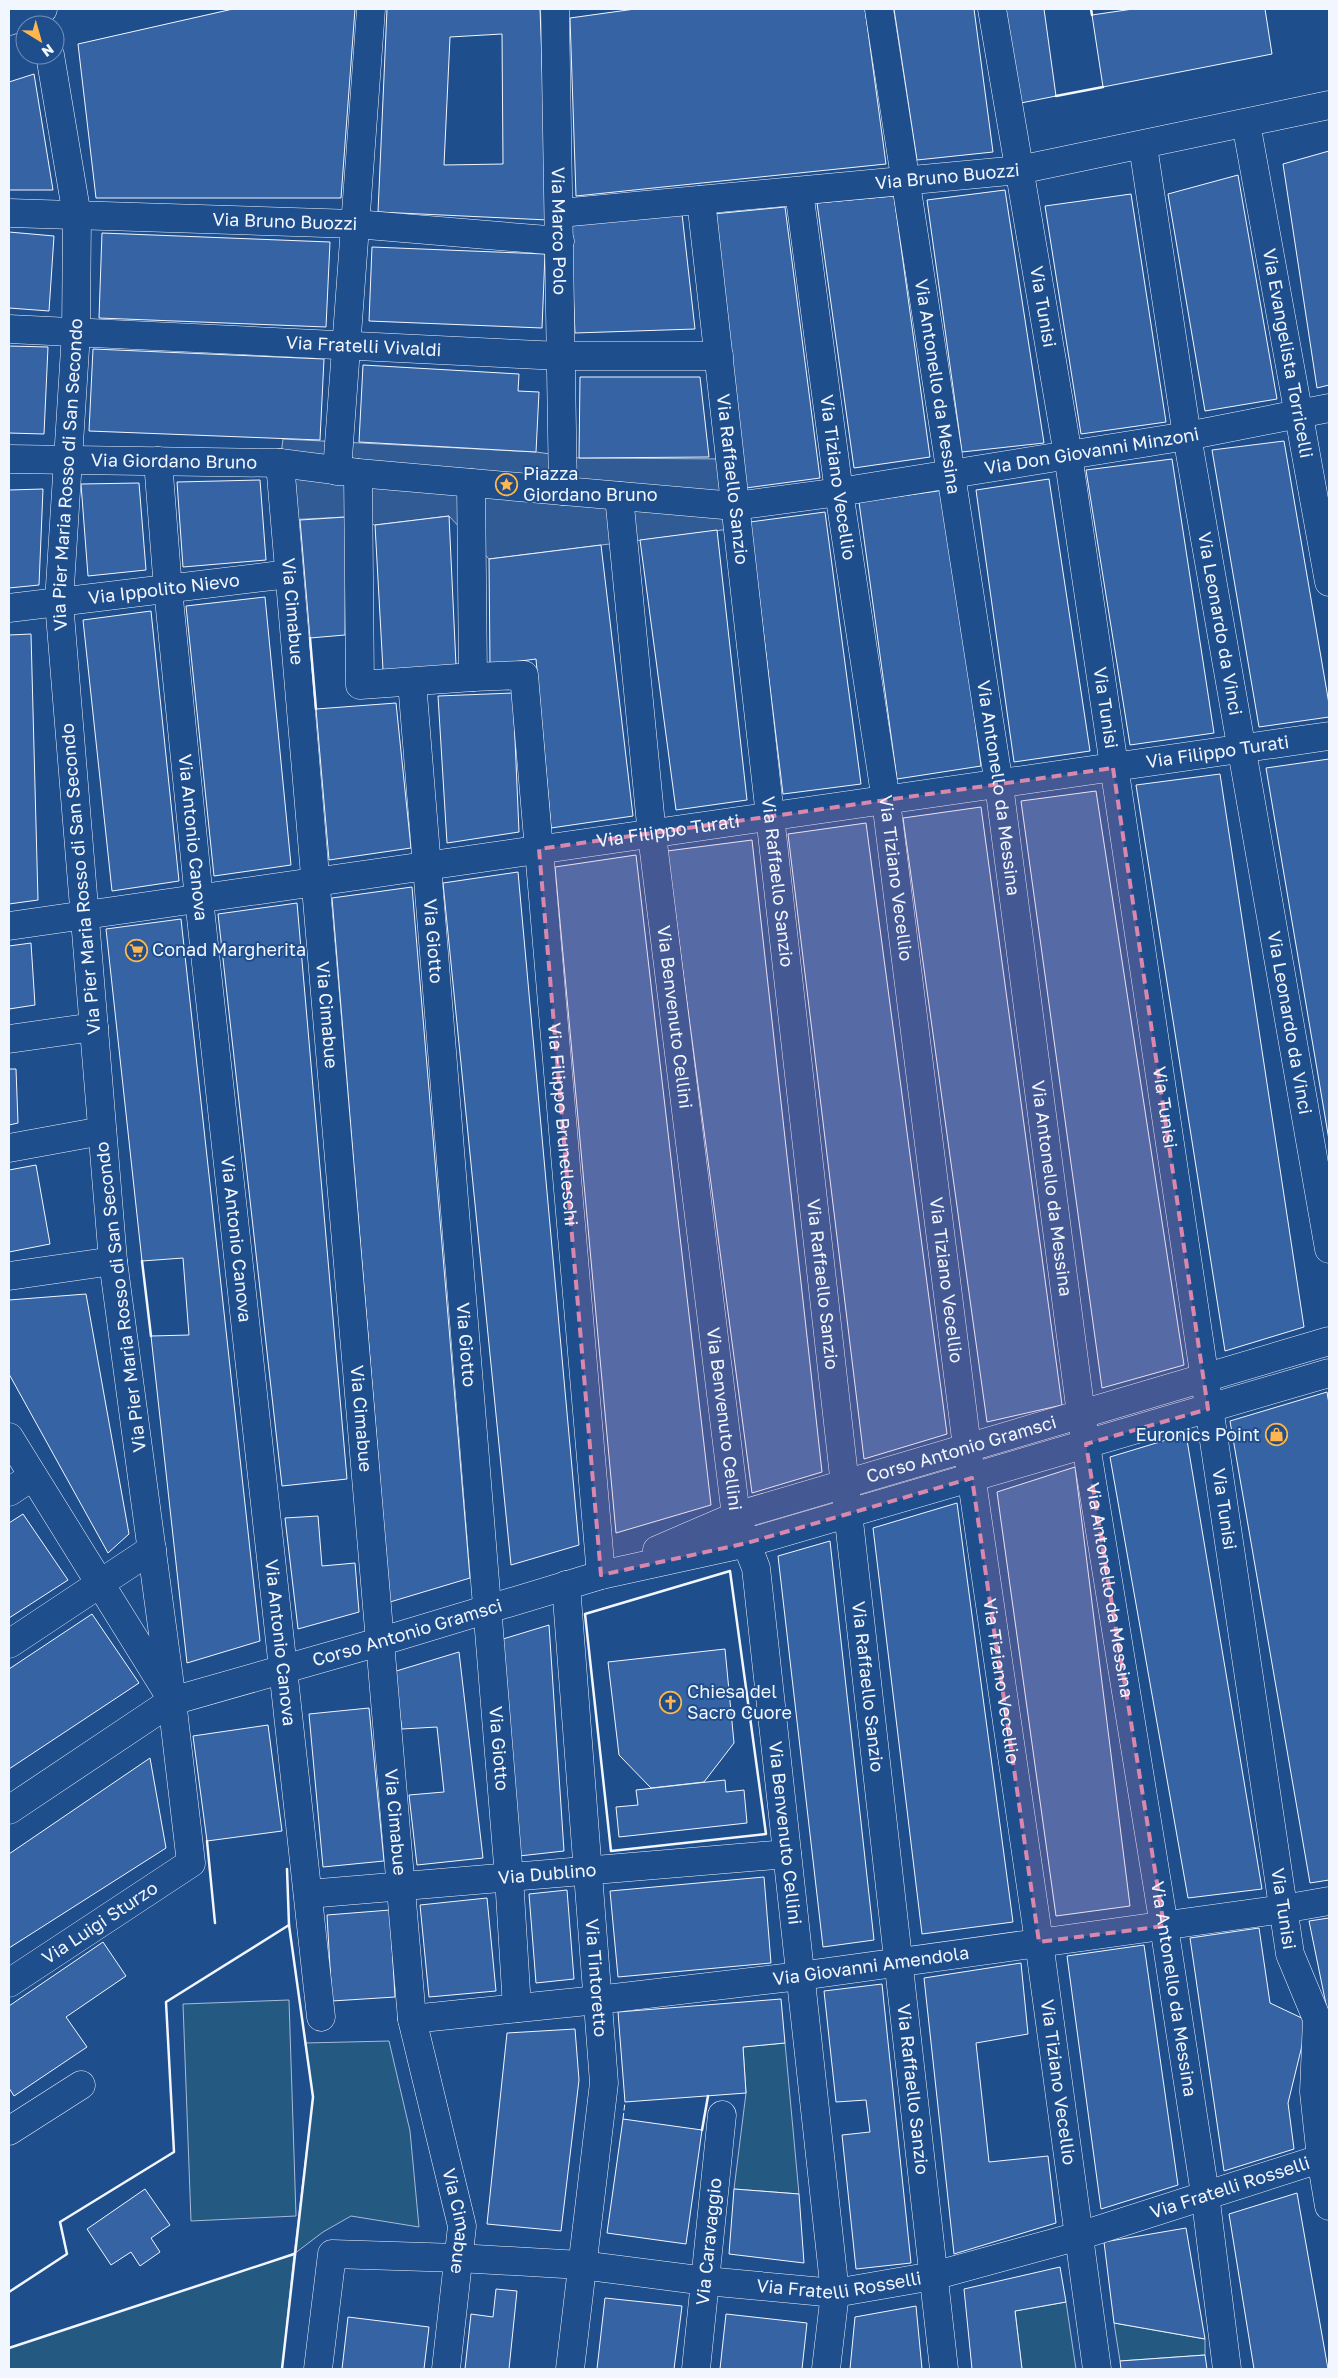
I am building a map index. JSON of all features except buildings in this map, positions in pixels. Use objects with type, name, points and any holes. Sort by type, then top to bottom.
[{"type":"street","points":[[9,21],[43,9]]},
{"type":"street","points":[[371,9],[339,441],[359,520],[360,685],[472,678],[471,483]]},
{"type":"street","name":"Via Marco Polo","points":[[555,9],[560,213],[560,356],[563,491]]},
{"type":"street","name":"Via Antonello da Messina","points":[[879,9],[999,785],[1081,1414],[1164,1926],[1204,2194],[1227,2369]]},
{"type":"street","name":"Via Tunisi","points":[[992,9],[1068,455],[1290,1954],[1317,2019],[1314,2092],[1325,2157],[1329,2206]]},
{"type":"street","name":"Via Pier Maria Rosso di San Secondo","points":[[52,65],[77,216],[76,333],[58,602],[113,1261],[172,1701],[191,1864]]},
{"type":"street","name":"Via Bruno Buozzi","points":[[560,213],[1019,170],[1144,146],[1329,105]]},
{"type":"street","name":"Via Evangelista Torricelli","points":[[1246,123],[1329,582]]},
{"type":"street","name":"Via Leonardo da Vinci","points":[[1144,146],[1187,436],[1329,1249]]},
{"type":"street","name":"Via Tiziano Vecellio","points":[[799,191],[839,492],[886,801],[967,1447],[1039,1942],[1097,2369]]},
{"type":"street","name":"Via Raffaello Sanzio","points":[[701,200],[944,2369]]},
{"type":"street","name":"Via Bruno Buozzi","points":[[9,212],[77,216],[355,224],[560,241]]},
{"type":"street","name":"Via Fratelli Vivaldi","points":[[9,329],[560,356],[719,356]]},
{"type":"street","name":"Via Don Giovanni Minzoni","points":[[471,483],[735,506],[839,492],[1187,436],[1329,408]]},
{"type":"street","name":"Via Giordano Bruno","points":[[9,458],[280,463],[348,472],[471,483]]},
{"type":"street","name":"Via Antonio Canova","points":[[158,460],[168,589],[199,900],[321,2017]]},
{"type":"street","name":"Via Cimabue","points":[[280,463],[412,2019],[462,2226],[446,2369]]},
{"type":"street","name":"Via Benvenuto Cellini","points":[[619,496],[652,835],[736,1516],[756,1568],[835,2292],[826,2369]]},
{"type":"street","name":"Via Ippolito Nievo","points":[[9,608],[290,574]]},
{"type":"street","name":"Via Filippo Brunelleschi","points":[[472,678],[524,675],[601,1575]]},
{"type":"street","name":"Via Giotto","points":[[412,682],[509,1877],[517,2008]]},
{"type":"street","name":"Via Filippo Turati","points":[[9,926],[427,867],[539,849],[652,835],[1329,736]]},
{"type":"street","points":[[9,1039],[94,1027]]},
{"type":"street","points":[[9,1148],[102,1130]]},
{"type":"street","points":[[9,1276],[113,1261]]},
{"type":"street","name":"Corso Antonio Gramsci","points":[[601,1575],[736,1516],[1329,1341]]},
{"type":"street","name":"Corso Antonio Gramsci","points":[[9,1810],[172,1701],[379,1642],[601,1575],[747,1543],[1329,1373]]},
{"type":"street","points":[[9,1437],[172,1701]]},
{"type":"street","points":[[9,1492],[32,1476]]},
{"type":"street","points":[[9,1644],[152,1549]]},
{"type":"street","name":"Via Tintoretto","points":[[566,1585],[604,2083],[570,2369]]},
{"type":"street","name":"Via Dublino","points":[[308,1894],[787,1854]]},
{"type":"street","name":"Via Luigi Sturzo","points":[[9,1983],[191,1864]]},
{"type":"street","name":"Via Giovanni Amendola","points":[[412,2019],[800,1976],[1164,1926],[1329,1901]]},
{"type":"street","points":[[9,2131],[81,2085]]},
{"type":"street","name":"Via Caravaggio","points":[[696,2369],[722,2116]]},
{"type":"street","name":"Via Fratelli Rosselli","points":[[318,2369],[332,2254],[458,2258],[581,2265],[706,2281],[835,2292],[933,2276],[1079,2236],[1204,2194],[1325,2157]]},
{"type":"highlighted area","points":[[1113,768],[1208,1409],[1086,1444],[1164,1926],[1039,1942],[972,1478],[747,1543],[601,1575],[539,849]]},
{"type":"shaded area","name":"Piazza Giordano Bruno","points":[[283,439],[536,452],[579,458],[730,459],[738,528],[489,559],[449,516],[375,525],[346,517],[285,520],[280,463]]},
{"type":"shaded area","points":[[289,2000],[296,2216],[191,2221],[183,2004]]},
{"type":"shaded area","points":[[389,2041],[410,2131],[419,2227],[351,2216],[323,2232],[294,2254],[313,2097],[305,2043]]},
{"type":"shaded area","points":[[785,2043],[799,2194],[734,2189],[746,2093],[743,2047]]},
{"type":"shaded area","points":[[294,2254],[282,2369],[9,2369],[9,2348]]},
{"type":"shaded area","points":[[1066,2302],[1076,2369],[1022,2369],[1015,2311]]},
{"type":"shaded area","points":[[1114,2323],[1205,2339],[1205,2355],[1120,2361]]},
{"type":"fence","points":[[623,2119],[625,2102]]},
{"type":"wall","points":[[1091,9],[1092,15]]},
{"type":"wall","points":[[1056,96],[1103,87]]},
{"type":"wall","points":[[310,638],[316,709]]},
{"type":"wall","points":[[142,1261],[151,1336]]},
{"type":"wall","points":[[730,1571],[766,1834],[611,1851],[585,1614],[730,1571]]},
{"type":"wall","points":[[207,1841],[215,1923]]},
{"type":"wall","points":[[282,2369],[313,2097],[289,1925],[287,1869]]},
{"type":"wall","points":[[9,2292],[67,2254],[60,2222],[174,2152],[166,2002],[289,1925]]},
{"type":"wall","points":[[702,2130],[708,2096]]},
{"type":"wall","points":[[9,2348],[294,2254]]},
{"type":"place","name":"Piazza Giordano Bruno","points":[[507,484]]},
{"type":"place","name":"Conad Margherita","points":[[136,950]]},
{"type":"place","name":"Euronics Point","points":[[1276,1435]]},
{"type":"place","name":"Chiesa del Sacro Cuore","points":[[671,1702]]}]
